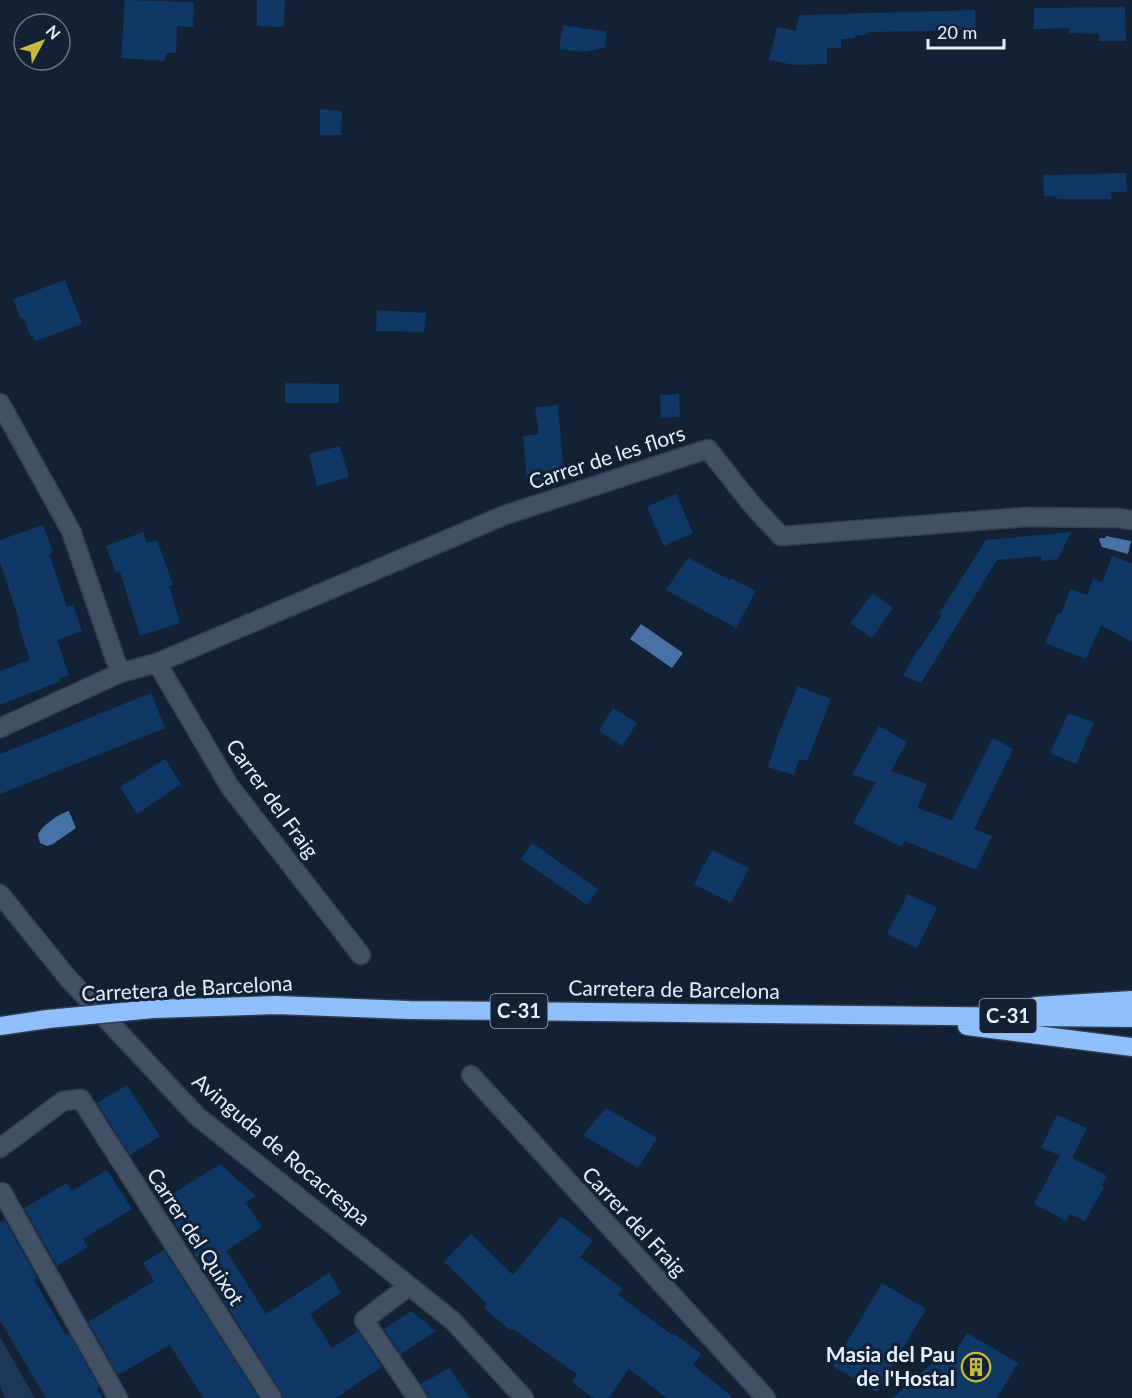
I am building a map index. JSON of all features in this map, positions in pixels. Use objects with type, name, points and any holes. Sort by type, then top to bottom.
[{"type":"highway","points":[[885,1015],[1132,1000]]},
{"type":"highway","name":"Carretera de Barcelona","points":[[0,1026],[153,1009],[276,1005],[409,1010],[1132,1018]]},
{"type":"highway","points":[[885,1015],[1132,1047]]},
{"type":"street","points":[[0,403],[71,531],[120,673]]},
{"type":"street","name":"Carrer de les flors","points":[[157,663],[504,515],[708,449],[753,506],[782,536],[1026,517],[1132,520]]},
{"type":"street","points":[[0,728],[120,673],[157,663]]},
{"type":"street","name":"Carrer del Fraig","points":[[157,663],[230,787],[361,955]]},
{"type":"street","name":"Avinguda de Rocacrespa","points":[[0,894],[67,977],[197,1116],[453,1321],[524,1398]]},
{"type":"street","name":"Carrer del Fraig","points":[[471,1075],[766,1398]]},
{"type":"street","name":"Carrer del Quixot","points":[[0,1148],[63,1101],[81,1099],[272,1398]]},
{"type":"street","points":[[2,1192],[118,1398]]},
{"type":"street","points":[[409,1286],[364,1320],[417,1398]]},
{"type":"shaded area","points":[[1106,536],[1131,541],[1128,554],[1102,547],[1099,540]]},
{"type":"shaded area","points":[[641,624],[683,653],[672,668],[630,639]]},
{"type":"shaded area","points":[[69,811],[76,828],[53,844],[47,846],[40,843],[38,835],[43,828],[56,817]]},
{"type":"shaded area","points":[[0,1337],[35,1398],[5,1398],[0,1386]]},
{"type":"building","points":[[125,0],[194,2],[193,27],[177,26],[176,53],[166,53],[165,61],[121,58]]},
{"type":"building","points":[[257,0],[285,0],[284,27],[257,26]]},
{"type":"building","points":[[1125,7],[1126,41],[1099,41],[1099,34],[1069,33],[1069,28],[1034,29],[1034,8]]},
{"type":"building","points":[[975,10],[976,30],[869,32],[869,34],[855,36],[855,38],[841,39],[841,48],[827,48],[827,64],[794,65],[769,60],[777,27],[796,31],[799,15]]},
{"type":"building","points":[[563,25],[607,32],[605,48],[583,52],[559,49]]},
{"type":"building","points":[[320,109],[342,111],[341,135],[320,135]]},
{"type":"building","points":[[1126,173],[1127,192],[1111,192],[1112,199],[1058,199],[1055,196],[1044,196],[1043,175]]},
{"type":"building","points":[[65,280],[82,324],[35,341],[23,318],[21,319],[13,299]]},
{"type":"building","points":[[377,310],[426,313],[424,332],[376,331]]},
{"type":"building","points":[[285,383],[339,384],[339,403],[285,403]]},
{"type":"building","points":[[679,394],[680,417],[661,418],[660,395]]},
{"type":"building","points":[[558,405],[564,478],[527,481],[523,436],[539,434],[535,407]]},
{"type":"building","points":[[340,446],[349,477],[317,486],[309,454]]},
{"type":"building","points":[[676,494],[693,533],[664,546],[647,507]]},
{"type":"building","points":[[43,525],[53,552],[49,554],[67,607],[73,605],[82,631],[57,640],[69,675],[60,678],[61,681],[0,705],[0,671],[30,660],[0,562],[0,540]]},
{"type":"building","points":[[143,532],[147,543],[157,540],[173,585],[169,586],[180,623],[140,636],[120,572],[116,573],[106,546]]},
{"type":"building","points":[[1071,532],[1058,559],[1042,561],[1041,556],[997,560],[921,683],[903,676],[986,540]]},
{"type":"building","points":[[1112,556],[1132,563],[1132,642],[1101,625],[1086,659],[1045,643],[1058,613],[1061,614],[1071,589],[1087,595],[1093,579],[1102,583]]},
{"type":"building","points":[[688,558],[756,591],[736,628],[666,590]]},
{"type":"building","points":[[873,593],[893,608],[872,638],[850,623]]},
{"type":"building","points":[[798,686],[831,699],[807,761],[799,759],[794,775],[768,767]]},
{"type":"building","points":[[151,693],[165,728],[0,794],[0,754]]},
{"type":"building","points":[[613,708],[637,723],[622,746],[599,731]]},
{"type":"building","points":[[1068,714],[1094,723],[1076,764],[1050,753]]},
{"type":"building","points":[[879,726],[907,742],[891,771],[927,784],[917,808],[952,820],[993,738],[1013,749],[974,829],[992,836],[976,870],[905,841],[902,847],[853,823],[876,782],[852,775]]},
{"type":"building","points":[[165,759],[181,784],[137,814],[120,787]]},
{"type":"building","points":[[532,843],[598,889],[587,905],[521,859]]},
{"type":"building","points":[[712,850],[749,868],[731,903],[694,884]]},
{"type":"building","points":[[908,894],[937,908],[917,948],[887,934]]},
{"type":"building","points":[[127,1085],[160,1136],[130,1155],[97,1103]]},
{"type":"building","points":[[606,1108],[657,1138],[638,1168],[583,1135]]},
{"type":"building","points":[[1057,1115],[1087,1128],[1072,1158],[1107,1176],[1102,1185],[1104,1187],[1085,1221],[1070,1214],[1066,1221],[1034,1204],[1060,1155],[1041,1148]]},
{"type":"building","points":[[220,1164],[256,1196],[245,1202],[262,1227],[226,1251],[266,1314],[329,1273],[341,1293],[310,1314],[332,1348],[358,1331],[382,1367],[336,1398],[283,1398],[169,1214],[180,1207],[171,1195]]},
{"type":"building","points":[[107,1170],[132,1209],[83,1239],[88,1247],[57,1266],[24,1208],[67,1183],[72,1191]]},
{"type":"building","points":[[561,1216],[593,1241],[580,1257],[623,1289],[618,1295],[701,1354],[693,1365],[734,1398],[667,1398],[629,1369],[608,1398],[594,1398],[572,1382],[577,1374],[513,1329],[511,1331],[484,1308],[487,1304],[444,1262],[471,1234],[513,1275]]},
{"type":"building","points":[[5,1220],[37,1278],[34,1280],[66,1335],[69,1333],[103,1398],[46,1398],[0,1321],[0,1223]]},
{"type":"building","points":[[164,1250],[259,1398],[203,1398],[170,1345],[118,1375],[88,1322],[154,1281],[143,1263]]},
{"type":"building","points":[[882,1283],[926,1309],[877,1392],[833,1366]]},
{"type":"building","points":[[411,1311],[436,1331],[401,1354],[384,1329]]},
{"type":"building","name":"Masia del Pau de l'Hostal","points":[[967,1333],[1018,1363],[997,1398],[892,1398],[944,1353],[952,1358]]},
{"type":"building","points":[[449,1368],[470,1398],[428,1398],[421,1384]]},
{"type":"place","name":"Masia del Pau de l'Hostal","points":[[976,1367]]}]
